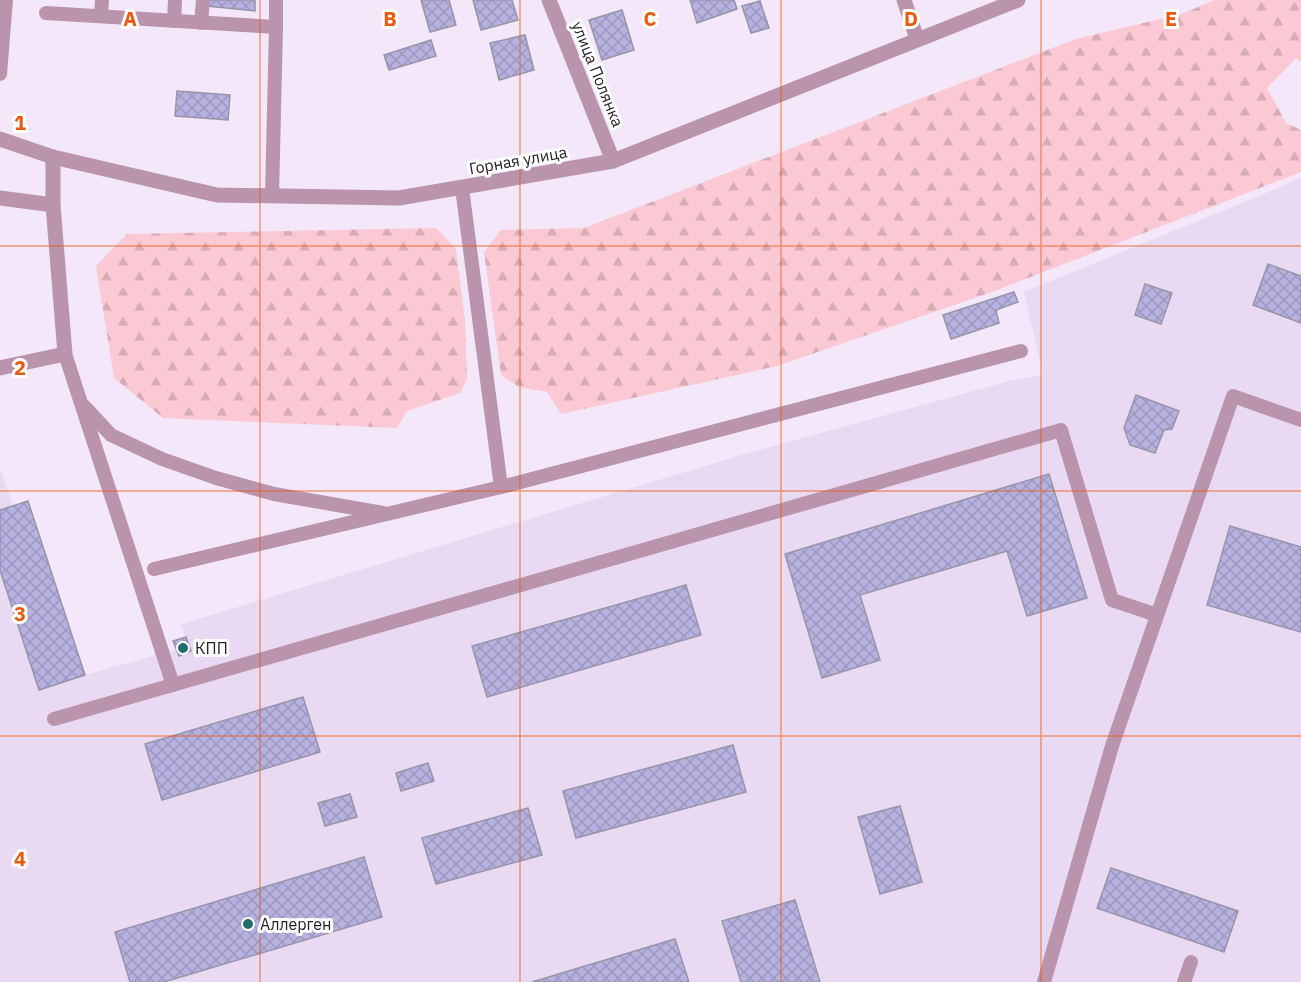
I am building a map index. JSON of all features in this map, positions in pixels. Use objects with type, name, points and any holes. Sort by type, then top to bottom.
[{"type":"street","name":"улица Полянка","points":[[549,0],[613,161]]},
{"type":"street","points":[[904,0],[917,39]]},
{"type":"street","name":"Горная улица","points":[[0,139],[53,157],[217,195],[399,198],[613,161],[1018,0]]},
{"type":"street","points":[[0,368],[66,354],[53,205],[53,157]]},
{"type":"street","points":[[0,198],[53,205]]},
{"type":"lane","points":[[0,74],[6,0]]},
{"type":"lane","points":[[72,15],[73,0]]},
{"type":"lane","points":[[101,16],[102,0]]},
{"type":"lane","points":[[174,21],[175,0]]},
{"type":"lane","points":[[201,22],[203,0]]},
{"type":"lane","points":[[272,196],[276,0]]},
{"type":"lane","points":[[46,13],[276,27]]},
{"type":"lane","points":[[462,188],[501,487]]},
{"type":"lane","points":[[154,569],[501,487],[1021,351]]},
{"type":"lane","points":[[66,354],[166,657],[173,685]]},
{"type":"lane","points":[[1044,982],[1112,746],[1233,396],[1301,420]]},
{"type":"lane","points":[[82,405],[111,435],[162,459],[216,478],[274,494],[391,514]]},
{"type":"lane","points":[[54,719],[1061,430],[1112,600],[1157,615]]},
{"type":"lane","points":[[1184,982],[1191,962]]},
{"type":"shaded area","name":"Аллерген","points":[[1301,177],[1301,982],[0,982],[0,468],[13,506],[28,501],[85,675],[188,646],[181,624],[738,456],[1013,380],[1043,375],[1024,292]]},
{"type":"green space","points":[[1215,0],[1301,0],[1301,62],[1296,58],[1267,88],[1286,123],[1301,130],[1301,172],[992,292],[777,366],[561,414],[547,392],[519,387],[501,375],[484,252],[501,230],[584,228],[1076,39],[1181,14]]},
{"type":"green space","points":[[436,228],[456,249],[465,321],[467,379],[460,393],[407,411],[397,428],[163,418],[114,378],[96,266],[127,234]]},
{"type":"building","points":[[207,0],[255,0],[255,11],[207,6]]},
{"type":"building","points":[[421,0],[449,0],[456,25],[430,32]]},
{"type":"building","points":[[473,0],[512,0],[518,20],[481,30]]},
{"type":"building","points":[[690,0],[734,0],[737,9],[697,23]]},
{"type":"building","points":[[760,1],[769,28],[751,33],[742,6]]},
{"type":"building","points":[[622,10],[634,50],[602,60],[589,20]]},
{"type":"building","points":[[525,35],[534,70],[499,80],[490,43]]},
{"type":"building","points":[[431,40],[436,56],[389,70],[384,55]]},
{"type":"building","points":[[177,91],[230,95],[228,120],[175,116]]},
{"type":"building","points":[[1268,264],[1301,276],[1301,323],[1253,305]]},
{"type":"building","points":[[1145,284],[1172,293],[1161,324],[1135,315]]},
{"type":"building","points":[[1014,292],[1018,302],[996,310],[999,323],[951,339],[943,315]]},
{"type":"building","points":[[1136,395],[1179,411],[1172,429],[1164,430],[1155,453],[1130,445],[1124,428]]},
{"type":"building","points":[[1049,474],[1087,598],[1027,616],[1007,551],[860,595],[880,660],[822,678],[785,554]]},
{"type":"building","points":[[28,501],[85,675],[39,690],[0,570],[0,510]]},
{"type":"building","points":[[1230,526],[1301,547],[1301,632],[1207,605]]},
{"type":"building","points":[[686,585],[701,635],[487,697],[472,646]]},
{"type":"building","name":"КПП","points":[[186,637],[191,651],[179,656],[173,641]]},
{"type":"building","points":[[303,697],[320,752],[162,800],[145,744]]},
{"type":"building","points":[[733,745],[746,792],[576,838],[563,791]]},
{"type":"building","points":[[428,763],[434,781],[401,791],[396,773]]},
{"type":"building","points":[[350,794],[357,817],[325,826],[318,803]]},
{"type":"building","points":[[900,806],[922,882],[880,894],[858,817]]},
{"type":"building","points":[[528,808],[542,855],[436,884],[422,838]]},
{"type":"building","name":"Аллерген","points":[[364,857],[382,917],[164,982],[130,982],[115,932]]},
{"type":"building","points":[[1111,868],[1238,911],[1224,952],[1097,908]]},
{"type":"building","points":[[795,900],[820,982],[741,982],[722,921]]},
{"type":"building","points":[[675,939],[689,982],[532,982]]},
{"type":"place","name":"КПП","points":[[183,648]]},
{"type":"place","name":"Аллерген","points":[[248,924]]}]
